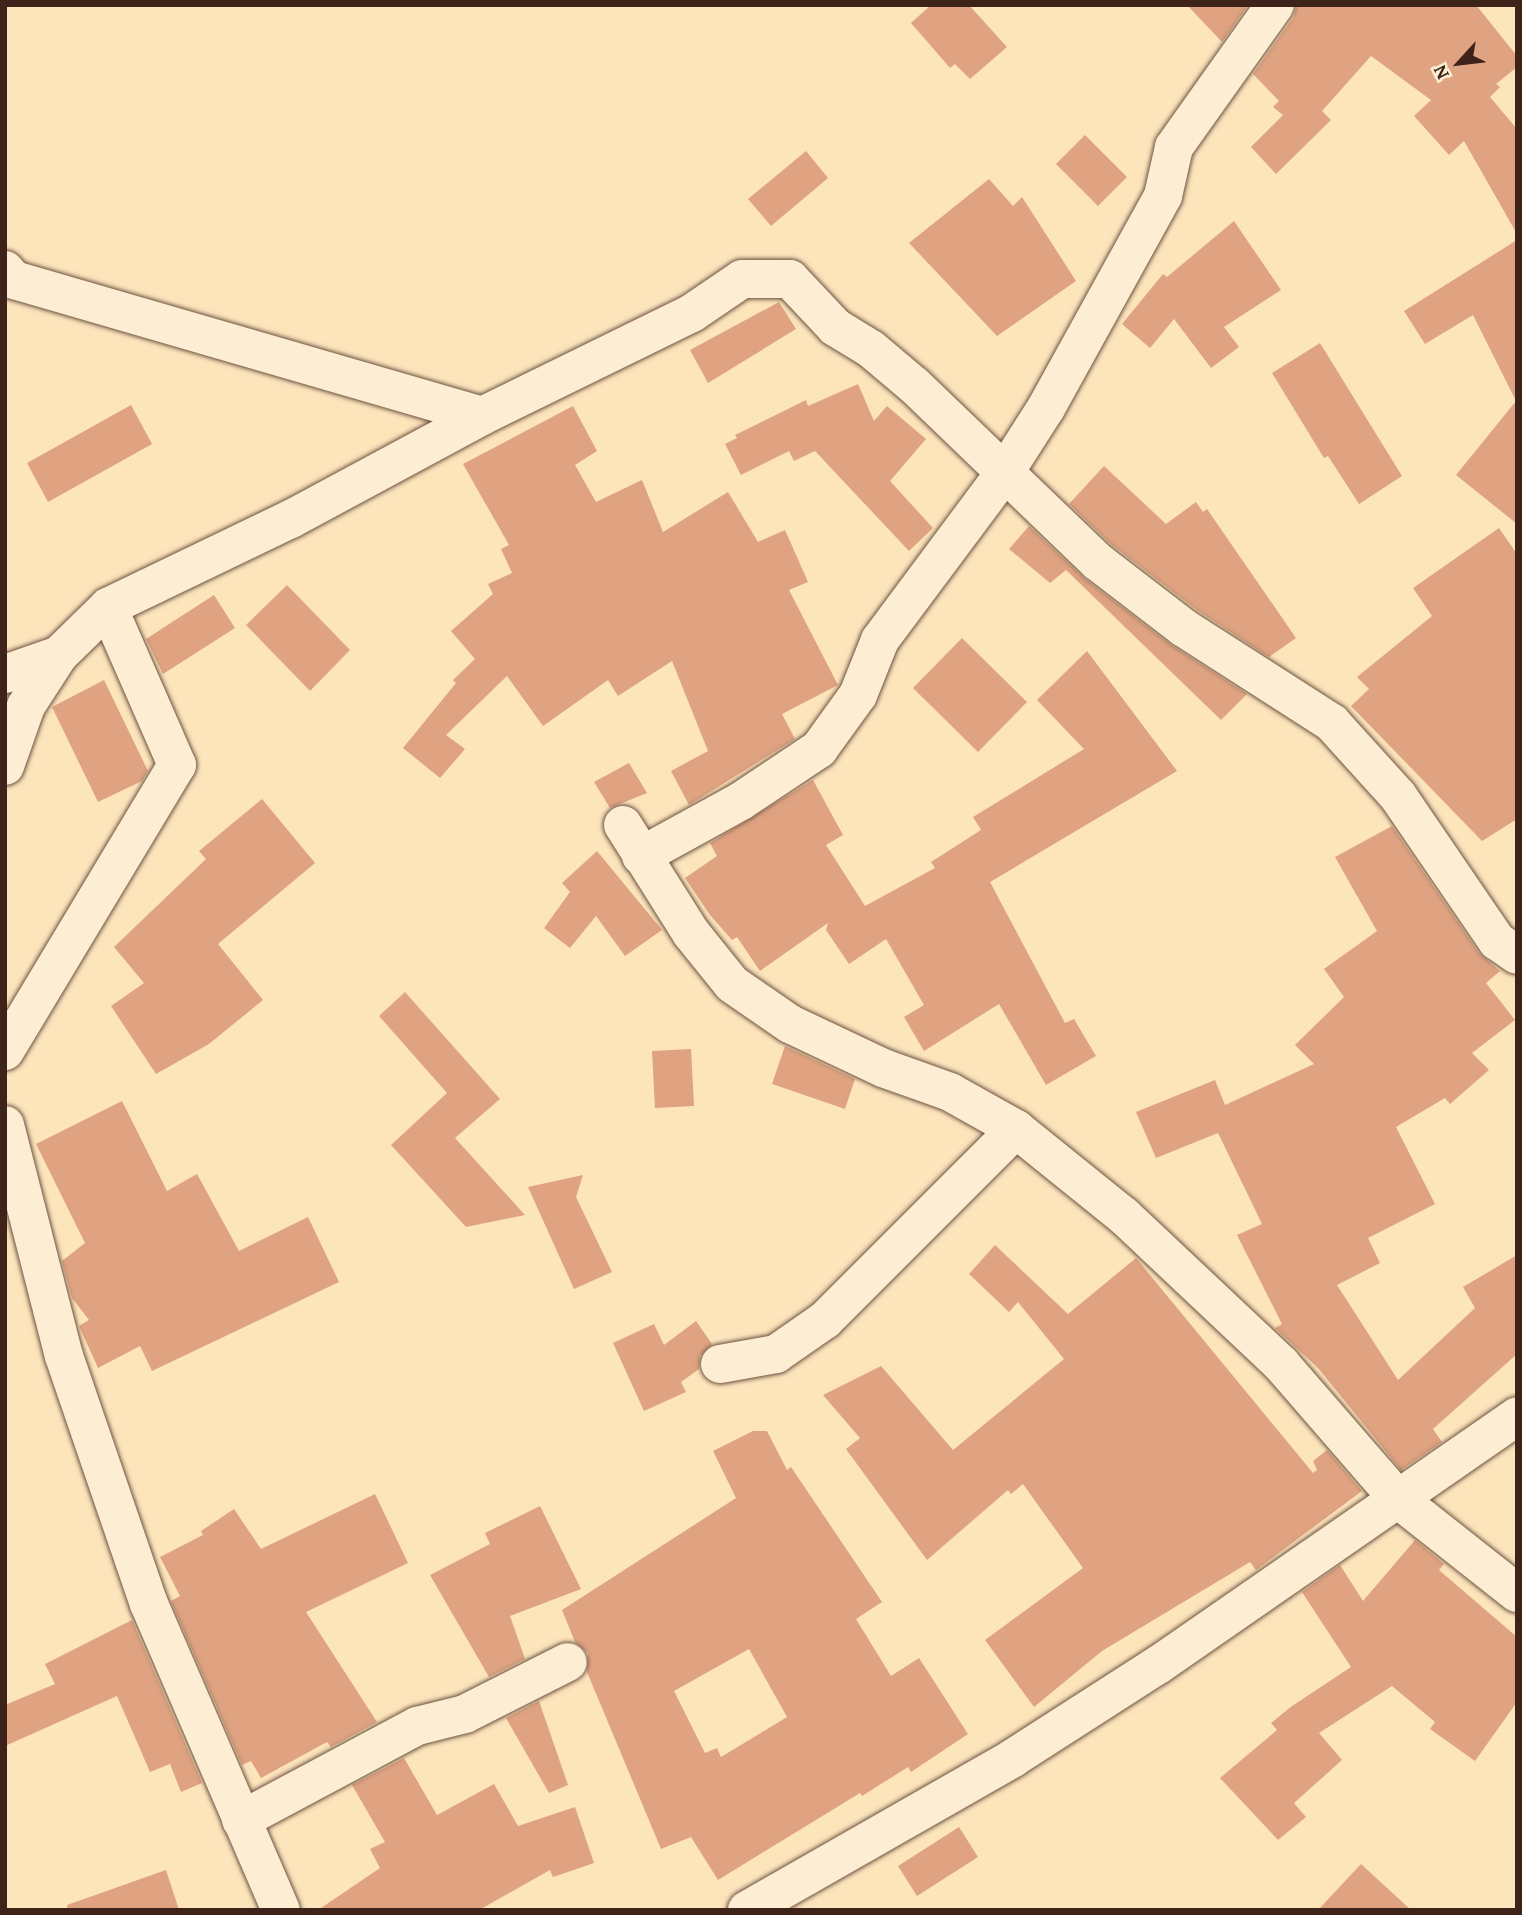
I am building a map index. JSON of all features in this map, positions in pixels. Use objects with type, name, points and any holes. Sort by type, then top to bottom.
[{"type":"street","points":[[1275,5],[1174,147],[1163,196],[1046,408],[1005,472],[880,640],[858,695],[820,748],[741,801],[632,841],[691,933],[732,984],[790,1024],[883,1068],[950,1092],[1016,1129],[1124,1216],[1281,1364],[1398,1499],[1517,1593]]},
{"type":"street","points":[[8,275],[482,416]]},
{"type":"street","points":[[5,766],[26,706],[59,655],[108,607],[291,519],[482,416],[692,313],[742,279],[790,279],[835,327],[880,357],[1098,562],[1184,628],[1332,723],[1398,796],[1497,941],[1517,955]]},
{"type":"street","points":[[5,1051],[177,765],[108,607]]},
{"type":"street","points":[[5,674],[59,655]]},
{"type":"street","points":[[5,1125],[69,1369],[149,1604],[281,1910]]},
{"type":"street","points":[[720,1364],[776,1354],[825,1320],[1016,1129]]},
{"type":"street","points":[[747,1910],[1024,1751],[1158,1665],[1517,1416]]},
{"type":"street","points":[[241,1820],[417,1726],[465,1714],[568,1662]]},
{"type":"building","points":[[931,5],[969,5],[1007,47],[970,79],[955,64],[950,68],[911,23]]},
{"type":"building","points":[[1187,5],[1248,5],[1222,42]]},
{"type":"building","points":[[1297,5],[1476,5],[1517,56],[1517,67],[1496,84],[1500,87],[1490,97],[1517,129],[1517,234],[1464,141],[1449,155],[1414,116],[1431,100],[1371,56],[1322,111],[1331,120],[1276,174],[1251,147],[1283,115],[1273,107],[1279,101],[1253,74],[1293,18]]},
{"type":"building","points":[[1085,135],[1127,177],[1098,206],[1056,164]]},
{"type":"building","points":[[806,151],[828,178],[771,226],[748,199]]},
{"type":"building","points":[[989,179],[1013,206],[1022,197],[1076,281],[997,336],[909,243]]},
{"type":"building","points":[[1234,221],[1281,290],[1224,327],[1239,347],[1211,368],[1174,319],[1150,348],[1122,324],[1163,274],[1167,277]]},
{"type":"building","points":[[1517,240],[1517,524],[1456,475],[1516,401],[1473,315],[1425,344],[1404,311]]},
{"type":"building","points":[[779,302],[796,329],[708,383],[690,350]]},
{"type":"building","points":[[1320,343],[1402,476],[1359,504],[1328,456],[1324,458],[1272,373]]},
{"type":"building","points":[[858,384],[874,421],[887,406],[926,439],[890,481],[933,528],[909,551],[815,451],[794,461],[789,451],[741,475],[725,444],[737,438],[735,435],[806,400],[808,406]]},
{"type":"building","points":[[131,405],[152,444],[48,502],[27,463]]},
{"type":"building","points":[[573,406],[597,451],[575,465],[596,502],[642,480],[663,532],[728,492],[758,542],[785,530],[808,582],[789,590],[838,685],[782,714],[795,739],[689,805],[671,771],[708,751],[672,661],[618,696],[608,680],[543,726],[507,676],[446,735],[465,749],[440,778],[403,748],[456,683],[453,680],[475,659],[451,631],[493,594],[488,584],[512,573],[501,549],[509,545],[463,464]]},
{"type":"building","points":[[1104,466],[1166,524],[1196,502],[1203,512],[1207,509],[1296,638],[1269,657],[1197,610],[1112,545],[1069,504]]},
{"type":"building","points":[[1029,526],[1085,579],[1171,645],[1247,694],[1221,720],[1066,570],[1050,583],[1009,549]]},
{"type":"building","points":[[1499,528],[1517,554],[1517,819],[1482,841],[1351,706],[1369,689],[1357,677],[1432,616],[1413,588]]},
{"type":"building","points":[[287,585],[350,650],[310,691],[246,625]]},
{"type":"building","points":[[214,595],[235,628],[163,674],[146,639]]},
{"type":"building","points":[[962,638],[1027,702],[978,752],[913,688]]},
{"type":"building","points":[[1087,651],[1177,771],[990,882],[1065,1023],[1074,1019],[1096,1056],[1046,1085],[999,1004],[924,1051],[904,1017],[924,1005],[886,939],[849,964],[826,930],[828,923],[760,971],[737,937],[732,940],[710,915],[685,878],[717,856],[710,843],[813,780],[843,835],[826,845],[865,906],[935,868],[931,862],[981,830],[973,817],[1084,749],[1037,700]]},
{"type":"building","points":[[104,680],[148,771],[142,781],[98,802],[52,707]]},
{"type":"building","points":[[629,763],[647,793],[610,808],[594,782]]},
{"type":"building","points":[[262,799],[315,863],[218,944],[263,1000],[209,1044],[156,1074],[111,1006],[144,983],[114,947],[206,859],[199,851]]},
{"type":"building","points":[[1392,826],[1479,953],[1500,971],[1486,983],[1515,1020],[1472,1053],[1489,1070],[1450,1104],[1445,1098],[1396,1127],[1435,1204],[1368,1238],[1380,1263],[1337,1285],[1398,1380],[1475,1308],[1463,1287],[1517,1255],[1517,1354],[1433,1429],[1442,1442],[1401,1470],[1318,1368],[1275,1328],[1282,1324],[1237,1235],[1262,1224],[1218,1133],[1156,1158],[1136,1112],[1215,1080],[1225,1105],[1314,1064],[1295,1045],[1344,997],[1324,969],[1377,931],[1335,857]]},
{"type":"building","points":[[597,851],[662,930],[625,956],[596,916],[570,948],[544,928],[570,892],[562,883]]},
{"type":"building","points":[[405,992],[500,1099],[455,1138],[525,1215],[466,1227],[391,1145],[447,1093],[379,1016]]},
{"type":"building","points":[[785,1046],[855,1079],[845,1109],[772,1084]]},
{"type":"building","points":[[691,1049],[694,1106],[655,1108],[652,1051]]},
{"type":"building","points":[[122,1101],[167,1191],[197,1174],[239,1251],[308,1217],[339,1282],[152,1371],[140,1346],[98,1368],[79,1326],[89,1320],[72,1298],[62,1261],[85,1243],[36,1144]]},
{"type":"building","points":[[583,1175],[576,1197],[612,1272],[574,1289],[528,1187]]},
{"type":"building","points":[[995,1245],[1068,1314],[1136,1258],[1313,1473],[1317,1470],[1313,1461],[1327,1450],[1362,1491],[1256,1570],[1250,1562],[1102,1651],[1034,1707],[985,1640],[1083,1568],[1023,1484],[1011,1494],[1008,1490],[927,1560],[846,1449],[860,1438],[823,1395],[881,1366],[953,1450],[1064,1359],[1018,1302],[1009,1312],[969,1274]]},
{"type":"building","points":[[696,1321],[712,1344],[700,1356],[699,1369],[681,1382],[686,1392],[644,1411],[613,1343],[654,1324],[664,1345]]},
{"type":"building","points":[[753,1431],[767,1431],[787,1470],[791,1467],[882,1602],[856,1619],[891,1676],[919,1658],[968,1734],[911,1772],[908,1767],[862,1796],[860,1793],[718,1880],[691,1837],[661,1849],[587,1672],[588,1653],[575,1642],[562,1610],[736,1498],[713,1451]],"holes":[[[749,1649],[787,1717],[721,1757],[717,1748],[705,1753],[674,1691]]]},
{"type":"building","points":[[375,1494],[408,1563],[306,1612],[377,1722],[331,1747],[327,1742],[261,1778],[251,1761],[242,1765],[171,1601],[180,1596],[160,1557],[203,1535],[201,1531],[234,1509],[261,1549]]},
{"type":"building","points":[[540,1506],[581,1589],[510,1616],[525,1659],[489,1677],[430,1575],[490,1544],[485,1533]]},
{"type":"building","points":[[1415,1540],[1444,1564],[1439,1570],[1517,1637],[1517,1702],[1475,1761],[1430,1729],[1435,1722],[1392,1686],[1319,1733],[1342,1760],[1294,1803],[1306,1817],[1278,1840],[1220,1778],[1277,1730],[1271,1723],[1351,1667],[1302,1592],[1340,1565],[1363,1601]]},
{"type":"building","points":[[132,1620],[202,1783],[181,1792],[170,1764],[150,1772],[117,1696],[5,1746],[5,1705],[55,1684],[45,1664]]},
{"type":"building","points":[[539,1701],[568,1785],[549,1793],[506,1718]]},
{"type":"building","points":[[404,1758],[437,1815],[494,1784],[518,1826],[575,1807],[594,1863],[553,1877],[550,1870],[479,1910],[318,1910],[380,1868],[370,1849],[385,1842],[352,1785]]},
{"type":"building","points":[[959,1827],[978,1857],[917,1896],[898,1866]]},
{"type":"building","points":[[1361,1864],[1411,1910],[1318,1910]]},
{"type":"building","points":[[166,1870],[179,1910],[68,1910],[67,1905]]}]
